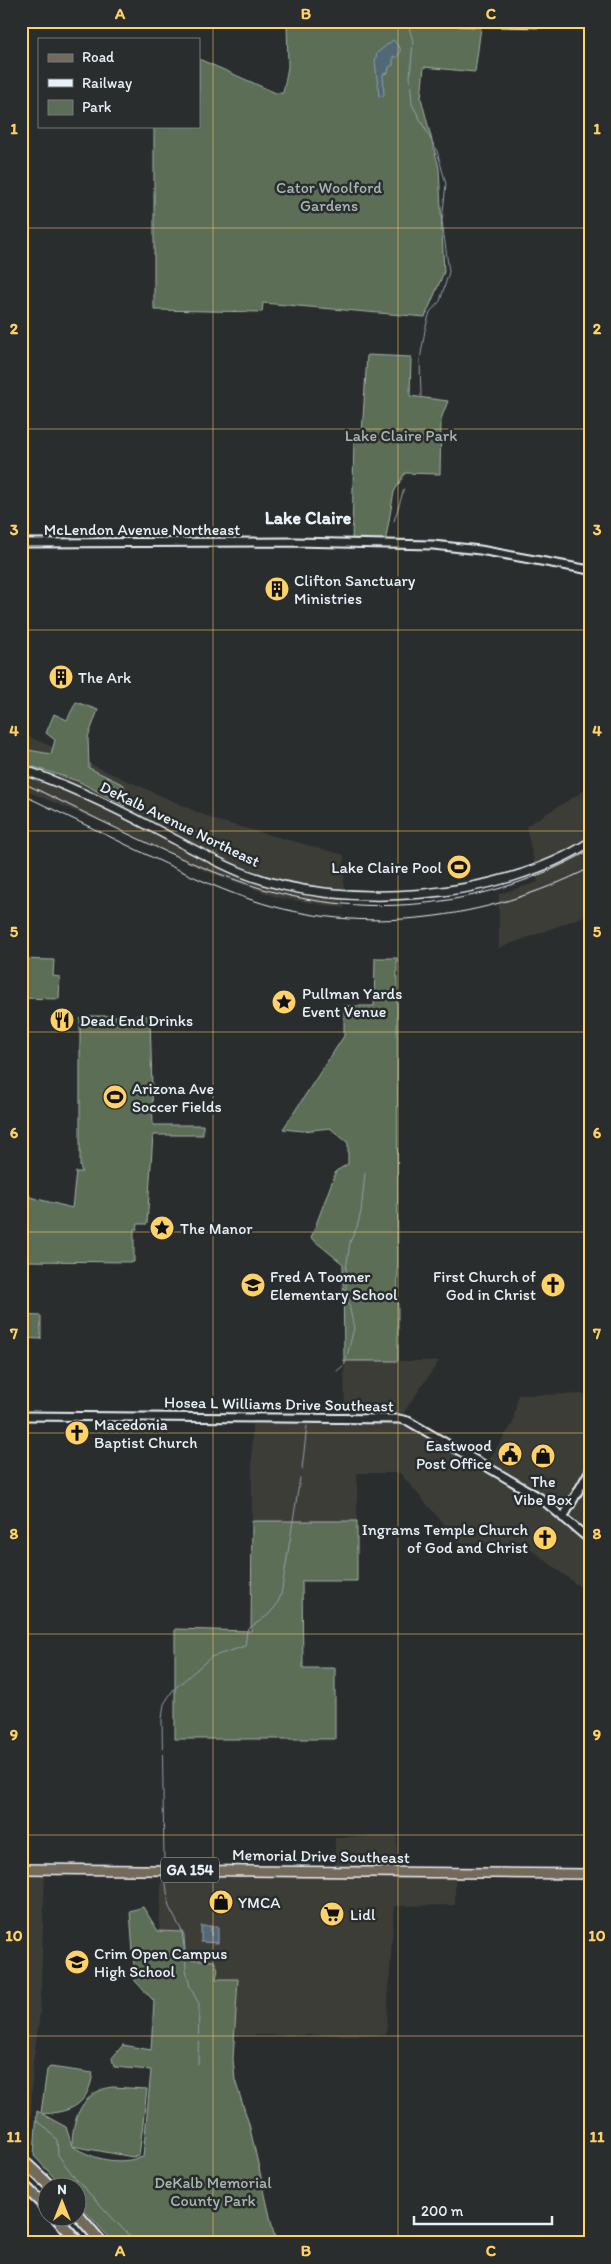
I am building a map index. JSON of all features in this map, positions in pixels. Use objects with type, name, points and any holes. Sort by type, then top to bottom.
[{"type":"highway","points":[[21,2160],[39,2176]]},
{"type":"highway","points":[[21,2184],[38,2199]]},
{"type":"highway","points":[[64,2226],[79,2243]]},
{"type":"highway","points":[[87,2226],[102,2243]]},
{"type":"main road","points":[[461,21],[590,23]]},
{"type":"main road","name":"DeKalb Avenue Northeast","points":[[21,769],[86,793],[241,873],[284,886],[322,893],[383,894],[480,886],[531,871],[590,842]]},
{"type":"main road","name":"Memorial Drive Southeast","points":[[21,1869],[590,1874]]},
{"type":"street","name":"McLendon Avenue Northeast","points":[[21,543],[294,542],[433,545],[480,550],[590,570]]},
{"type":"street","name":"Hosea L Williams Drive Southeast","points":[[21,1416],[399,1419],[408,1422],[534,1495],[590,1540]]},
{"type":"street","points":[[563,1518],[590,1470]]},
{"type":"shaded area","points":[[21,733],[215,820],[344,855],[344,908],[279,898],[205,871],[126,832],[21,789]]},
{"type":"shaded area","points":[[590,787],[590,914],[499,948],[499,894],[538,882],[526,826]]},
{"type":"shaded area","points":[[344,1361],[439,1361],[400,1418],[489,1460],[513,1423],[518,1395],[590,1394],[590,1595],[523,1543],[460,1543],[400,1473],[357,1473],[357,1521],[252,1521],[252,1413],[345,1415]]},
{"type":"shaded area","points":[[397,1836],[396,1870],[455,1872],[455,1905],[394,1906],[386,2035],[235,2035],[238,1979],[157,1978],[162,1868],[335,1869],[335,1837]]},
{"type":"shaded area","points":[[21,1867],[45,1867],[40,2014],[33,2062],[30,2138],[21,2130]]},
{"type":"green space","name":"Cator Woolford Gardens","points":[[287,21],[433,21],[481,27],[475,72],[424,67],[421,98],[439,168],[444,272],[425,317],[263,303],[262,312],[154,310],[154,128],[200,128],[200,59],[276,93],[283,93],[288,67]]},
{"type":"green space","name":"Lake Claire Park","points":[[367,355],[411,357],[410,396],[448,401],[441,419],[440,474],[405,473],[394,492],[385,543],[352,542],[354,435],[362,434]]},
{"type":"green space","points":[[76,702],[98,710],[88,737],[89,768],[124,785],[125,806],[78,781],[24,764],[28,750],[51,754],[55,740],[46,733],[54,714],[67,720]]},
{"type":"green space","points":[[375,958],[397,958],[398,1361],[344,1361],[343,1264],[311,1238],[336,1171],[348,1164],[348,1143],[330,1128],[303,1131],[283,1129],[344,1036],[344,1006],[374,1006]]},
{"type":"green space","points":[[21,959],[54,960],[53,976],[60,977],[59,999],[21,998]]},
{"type":"green space","points":[[86,1016],[150,1016],[153,1125],[203,1125],[203,1135],[153,1135],[147,1224],[138,1224],[137,1229],[134,1229],[134,1262],[21,1261],[21,1136],[24,1141],[25,1181],[30,1197],[72,1208],[76,1172],[82,1172],[80,1166],[80,1019]]},
{"type":"green space","points":[[21,1315],[41,1316],[41,1339],[21,1338]]},
{"type":"green space","points":[[252,1521],[357,1521],[357,1581],[302,1581],[303,1668],[335,1668],[335,1739],[175,1739],[175,1629],[251,1631]]},
{"type":"green space","name":"DeKalb Memorial County Park","points":[[143,1907],[158,1931],[182,1932],[186,1959],[214,1961],[218,1969],[216,1979],[238,1979],[233,2059],[235,2080],[249,2124],[276,2243],[114,2243],[88,2214],[88,2176],[53,2176],[34,2156],[37,2111],[41,2113],[47,2070],[50,2067],[93,2073],[87,2093],[77,2105],[70,2109],[42,2114],[66,2127],[72,2146],[89,2155],[106,2160],[124,2161],[143,2157],[151,2070],[114,2067],[112,2058],[123,2045],[151,2050],[154,2001],[135,1981],[130,1911]]},
{"type":"green space","points":[[112,2087],[147,2089],[139,2156],[133,2157],[72,2146],[74,2126],[81,2108],[94,2094]]},
{"type":"water","points":[[393,40],[400,48],[400,53],[396,58],[393,56],[393,65],[389,67],[388,73],[383,74],[384,96],[379,96],[375,61],[377,53]]},
{"type":"water","name":"Lake Claire Pool","points":[[466,859],[467,871],[452,872],[451,863]]},
{"type":"water","points":[[201,1926],[211,1926],[211,1936],[212,1926],[218,1926],[218,1943],[201,1942]]},
{"type":"waterway","points":[[407,21],[413,41],[410,78],[412,104],[437,151],[446,184],[442,221],[449,272],[440,301],[430,312],[425,330],[420,360],[421,396]]},
{"type":"waterway","points":[[394,521],[404,489]]},
{"type":"waterway","points":[[337,1371],[345,1364],[354,1328],[346,1291],[346,1269],[350,1242],[361,1212],[365,1173]]},
{"type":"waterway","points":[[302,1469],[307,1426]]},
{"type":"waterway","points":[[164,1860],[162,1719],[164,1704],[173,1690],[211,1657],[245,1646],[247,1630],[268,1615],[276,1606],[281,1595],[300,1478]]},
{"type":"waterway","points":[[165,1876],[169,1907],[184,1935],[186,1969],[190,1987],[199,2004],[198,2064]]},
{"type":"waterway","points":[[35,2120],[44,2126],[57,2140],[58,2155],[75,2178],[136,2243]]},
{"type":"waterway","points":[[219,2239],[220,2243]]},
{"type":"railway","points":[[21,782],[169,853],[230,878],[301,898],[344,904],[386,906],[429,903],[471,896],[512,885],[552,869],[590,850]]},
{"type":"railway","points":[[21,794],[222,889],[252,900],[294,911],[337,918],[381,920],[467,911],[509,900],[550,886],[590,868]]},
{"type":"place","name":"Clifton Sanctuary Ministries","points":[[277,589]]},
{"type":"place","name":"The Ark","points":[[61,677]]},
{"type":"place","name":"Lake Claire Pool","points":[[459,867]]},
{"type":"place","name":"Pullman Yards Event Venue","points":[[284,1002]]},
{"type":"place","name":"Dead End Drinks","points":[[62,1020]]},
{"type":"place","name":"Arizona Ave Soccer Fields","points":[[115,1097]]},
{"type":"place","name":"The Manor","points":[[162,1228]]},
{"type":"place","name":"Fred A Toomer Elementary School","points":[[253,1285]]},
{"type":"place","name":"First Church of God in Christ","points":[[553,1285]]},
{"type":"place","name":"Macedonia Baptist Church","points":[[77,1433]]},
{"type":"place","name":"Eastwood Post Office","points":[[510,1454]]},
{"type":"place","name":"The Vibe Box","points":[[543,1456]]},
{"type":"place","name":"Ingrams Temple Church of God and Christ","points":[[545,1538]]},
{"type":"place","name":"YMCA","points":[[221,1902]]},
{"type":"place","name":"Lidl","points":[[332,1914]]},
{"type":"place","name":"Crim Open Campus High School","points":[[77,1962]]},
{"type":"district","name":"Lake Claire","points":[[308,518]]}]
